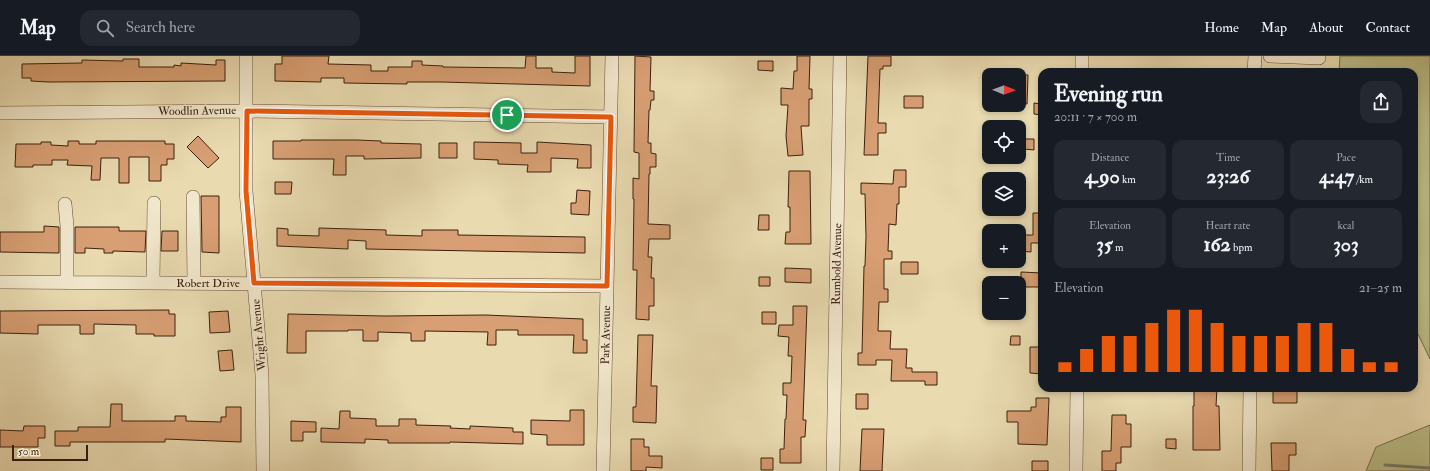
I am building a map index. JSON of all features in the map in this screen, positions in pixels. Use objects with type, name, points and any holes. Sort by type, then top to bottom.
[{"type":"street","name":"Wright Avenue","points":[[246,56],[246,191],[262,375],[263,471]]},
{"type":"street","name":"Park Avenue","points":[[603,471],[612,56]]},
{"type":"street","name":"Rumbold Avenue","points":[[833,471],[840,56]]},
{"type":"street","points":[[1082,56],[1082,68]]},
{"type":"street","points":[[1254,68],[1255,56]]},
{"type":"street","points":[[1270,56],[1319,58]]},
{"type":"street","name":"Woodlin Avenue","points":[[0,113],[247,111],[611,117]]},
{"type":"street","points":[[193,197],[194,283]]},
{"type":"street","points":[[153,283],[154,203]]},
{"type":"street","points":[[65,204],[67,226],[67,283]]},
{"type":"street","name":"Robert Drive","points":[[0,282],[607,286]]},
{"type":"street","points":[[1076,471],[1077,392]]},
{"type":"street","points":[[1249,471],[1250,392]]},
{"type":"green space","points":[[1340,56],[1430,56],[1430,359],[1418,334],[1418,68],[1339,68]]},
{"type":"green space","points":[[1430,425],[1430,471],[1366,471],[1376,447]]},
{"type":"building","points":[[282,56],[329,56],[328,64],[371,65],[371,71],[388,71],[388,67],[412,67],[412,61],[422,61],[422,65],[443,67],[525,68],[526,56],[536,56],[536,68],[552,68],[552,72],[575,73],[575,56],[590,56],[590,86],[442,82],[407,82],[407,84],[344,83],[344,78],[321,78],[321,82],[275,81],[275,64],[282,64]]},
{"type":"building","points":[[635,56],[651,57],[650,91],[654,91],[654,100],[651,100],[649,110],[648,143],[651,143],[651,153],[656,154],[656,167],[650,167],[649,174],[648,224],[670,225],[670,239],[649,239],[648,257],[652,257],[651,278],[654,278],[654,306],[649,306],[649,320],[636,319],[637,270],[633,270],[633,178],[639,179],[639,153],[634,152]]},
{"type":"building","points":[[797,56],[810,56],[809,89],[812,89],[812,99],[809,99],[809,126],[801,126],[803,155],[788,156],[786,136],[788,105],[781,105],[781,88],[793,89],[794,71],[797,71]]},
{"type":"building","points":[[868,56],[891,56],[891,66],[883,66],[883,69],[880,69],[878,123],[886,123],[886,133],[878,133],[878,155],[864,155]]},
{"type":"building","points":[[123,59],[139,59],[139,67],[174,67],[174,65],[181,66],[181,63],[216,65],[216,60],[225,60],[225,81],[48,82],[31,81],[31,78],[22,78],[22,64],[82,63],[82,60],[123,61]]},
{"type":"building","points":[[758,61],[773,61],[773,71],[758,70]]},
{"type":"building","points":[[1026,75],[1028,75],[1027,104]]},
{"type":"building","points":[[904,96],[923,96],[923,108],[904,108]]},
{"type":"building","points":[[1034,103],[1038,104],[1038,114],[1034,114]]},
{"type":"building","points":[[198,136],[219,158],[208,168],[187,147]]},
{"type":"building","points":[[1026,139],[1034,139],[1034,150],[1026,149]]},
{"type":"building","points":[[357,140],[381,141],[381,143],[421,144],[421,158],[364,159],[364,156],[346,156],[346,175],[333,175],[334,159],[273,159],[273,141]]},
{"type":"building","points":[[68,141],[79,141],[79,144],[96,144],[96,141],[165,141],[165,144],[174,144],[174,159],[167,159],[167,165],[161,165],[161,181],[149,181],[149,157],[129,157],[129,183],[119,183],[119,158],[101,158],[100,180],[91,180],[92,166],[67,165],[68,160],[52,160],[52,165],[15,167],[16,144],[41,144],[41,142],[51,142],[51,145],[68,146]]},
{"type":"building","points":[[474,142],[521,143],[521,153],[537,153],[537,142],[591,145],[591,168],[577,168],[578,159],[551,158],[551,172],[527,172],[528,165],[498,164],[498,160],[474,159]]},
{"type":"building","points":[[439,143],[457,143],[457,158],[439,158]]},
{"type":"building","points":[[894,170],[906,170],[906,187],[899,187],[899,204],[897,204],[896,225],[889,224],[888,251],[892,251],[892,259],[884,259],[884,289],[888,289],[888,302],[879,302],[878,331],[891,331],[890,349],[907,349],[906,368],[912,368],[912,372],[937,372],[937,385],[925,385],[925,381],[891,381],[892,360],[876,360],[876,365],[858,365],[858,353],[862,353],[866,237],[865,194],[861,194],[861,183],[893,184]]},
{"type":"building","points":[[789,171],[810,171],[811,244],[785,244],[786,232],[790,232],[790,207],[788,207]]},
{"type":"building","points":[[275,182],[292,182],[291,194],[275,194]]},
{"type":"building","points":[[577,190],[590,191],[589,215],[571,214],[571,203],[576,203]]},
{"type":"building","points":[[201,196],[219,196],[219,253],[202,252]]},
{"type":"building","points":[[1033,213],[1038,213],[1038,243],[1031,243],[1031,252],[1026,252],[1026,235],[1033,235]]},
{"type":"building","points":[[759,215],[769,215],[769,230],[758,230]]},
{"type":"building","points":[[44,226],[59,227],[59,253],[0,252],[0,232],[44,232]]},
{"type":"building","points":[[75,227],[119,227],[119,231],[146,231],[145,252],[113,251],[113,253],[104,253],[104,249],[85,248],[85,253],[75,253]]},
{"type":"building","points":[[277,228],[288,229],[288,235],[319,236],[319,228],[386,230],[386,235],[422,236],[422,230],[458,230],[458,235],[585,237],[585,253],[366,249],[366,241],[348,240],[348,249],[277,246]]},
{"type":"building","points":[[162,231],[178,231],[178,251],[161,251]]},
{"type":"building","points":[[901,262],[918,262],[918,274],[901,274]]},
{"type":"building","points":[[785,268],[811,269],[811,283],[785,282]]},
{"type":"building","points":[[1021,272],[1038,273],[1038,287],[1026,287],[1026,276],[1021,276]]},
{"type":"building","points":[[759,277],[770,277],[770,286],[759,286]]},
{"type":"building","points":[[793,306],[807,306],[803,420],[806,420],[805,437],[801,437],[801,463],[780,463],[780,449],[784,449],[787,395],[783,395],[783,383],[791,383],[792,356],[788,356],[789,337],[778,336],[779,325],[793,325]]},
{"type":"building","points":[[169,310],[169,314],[175,314],[175,336],[136,334],[136,325],[94,324],[94,334],[80,334],[80,325],[38,325],[38,334],[0,333],[0,311]]},
{"type":"building","points":[[228,311],[230,332],[210,333],[209,312]]},
{"type":"building","points":[[762,312],[776,312],[776,324],[762,324]]},
{"type":"building","points":[[288,314],[385,316],[485,315],[583,319],[583,340],[587,340],[587,353],[573,353],[574,335],[518,335],[518,330],[496,330],[496,345],[487,345],[488,332],[425,331],[425,341],[411,341],[411,333],[378,332],[378,341],[363,341],[363,330],[348,330],[306,331],[306,353],[287,353]]},
{"type":"building","points":[[638,335],[653,335],[651,386],[657,386],[656,423],[633,422],[633,407],[636,407]]},
{"type":"building","points":[[1011,336],[1020,336],[1020,345],[1010,345]]},
{"type":"building","points":[[1030,347],[1038,347],[1038,374],[1030,373]]},
{"type":"building","points":[[232,350],[234,370],[220,371],[218,351]]},
{"type":"building","points":[[1194,392],[1217,392],[1216,406],[1219,406],[1220,450],[1193,450]]},
{"type":"building","points":[[1273,392],[1297,392],[1297,403],[1273,403]]},
{"type":"building","points":[[856,394],[868,394],[868,409],[856,409]]},
{"type":"building","points":[[1036,398],[1049,398],[1047,445],[1018,444],[1018,422],[1007,422],[1007,411],[1031,411],[1031,407],[1036,407]]},
{"type":"building","points":[[111,404],[122,404],[122,421],[175,421],[175,416],[186,416],[186,421],[221,422],[221,417],[226,417],[226,407],[241,407],[241,442],[165,439],[165,442],[70,442],[70,446],[55,446],[55,431],[78,431],[78,427],[110,427]]},
{"type":"building","points":[[570,410],[584,410],[584,445],[547,445],[547,435],[531,434],[531,420],[570,421]]},
{"type":"building","points":[[340,411],[350,411],[350,418],[376,419],[376,426],[399,426],[399,419],[416,419],[416,425],[451,426],[450,428],[470,429],[470,426],[513,428],[513,432],[523,432],[523,444],[450,442],[388,443],[388,440],[365,439],[365,443],[321,442],[321,428],[339,429]]},
{"type":"building","points":[[1112,415],[1126,415],[1126,424],[1131,424],[1131,447],[1121,447],[1121,463],[1116,463],[1116,471],[1102,471],[1102,451],[1111,451]]},
{"type":"building","points":[[291,421],[316,422],[316,432],[303,432],[303,441],[291,441]]},
{"type":"building","points":[[24,426],[45,426],[45,438],[38,438],[38,447],[0,447],[0,430],[23,431]]},
{"type":"building","points":[[862,429],[884,429],[882,471],[860,471]]},
{"type":"building","points":[[631,439],[644,439],[644,447],[649,447],[649,456],[662,456],[662,468],[646,467],[646,471],[631,471]]},
{"type":"building","points":[[1166,439],[1176,439],[1176,449],[1166,448]]},
{"type":"building","points":[[1271,443],[1296,443],[1296,455],[1289,455],[1289,471],[1272,471]]},
{"type":"building","points":[[761,458],[773,458],[773,470],[761,470]]},
{"type":"building","points":[[1032,461],[1048,461],[1048,471],[1032,471]]},
{"type":"waterway","points":[[1385,465],[1430,468]]},
{"type":"route","points":[[247,111],[507,115],[611,117],[607,286],[254,283],[246,191],[247,111]]}]
